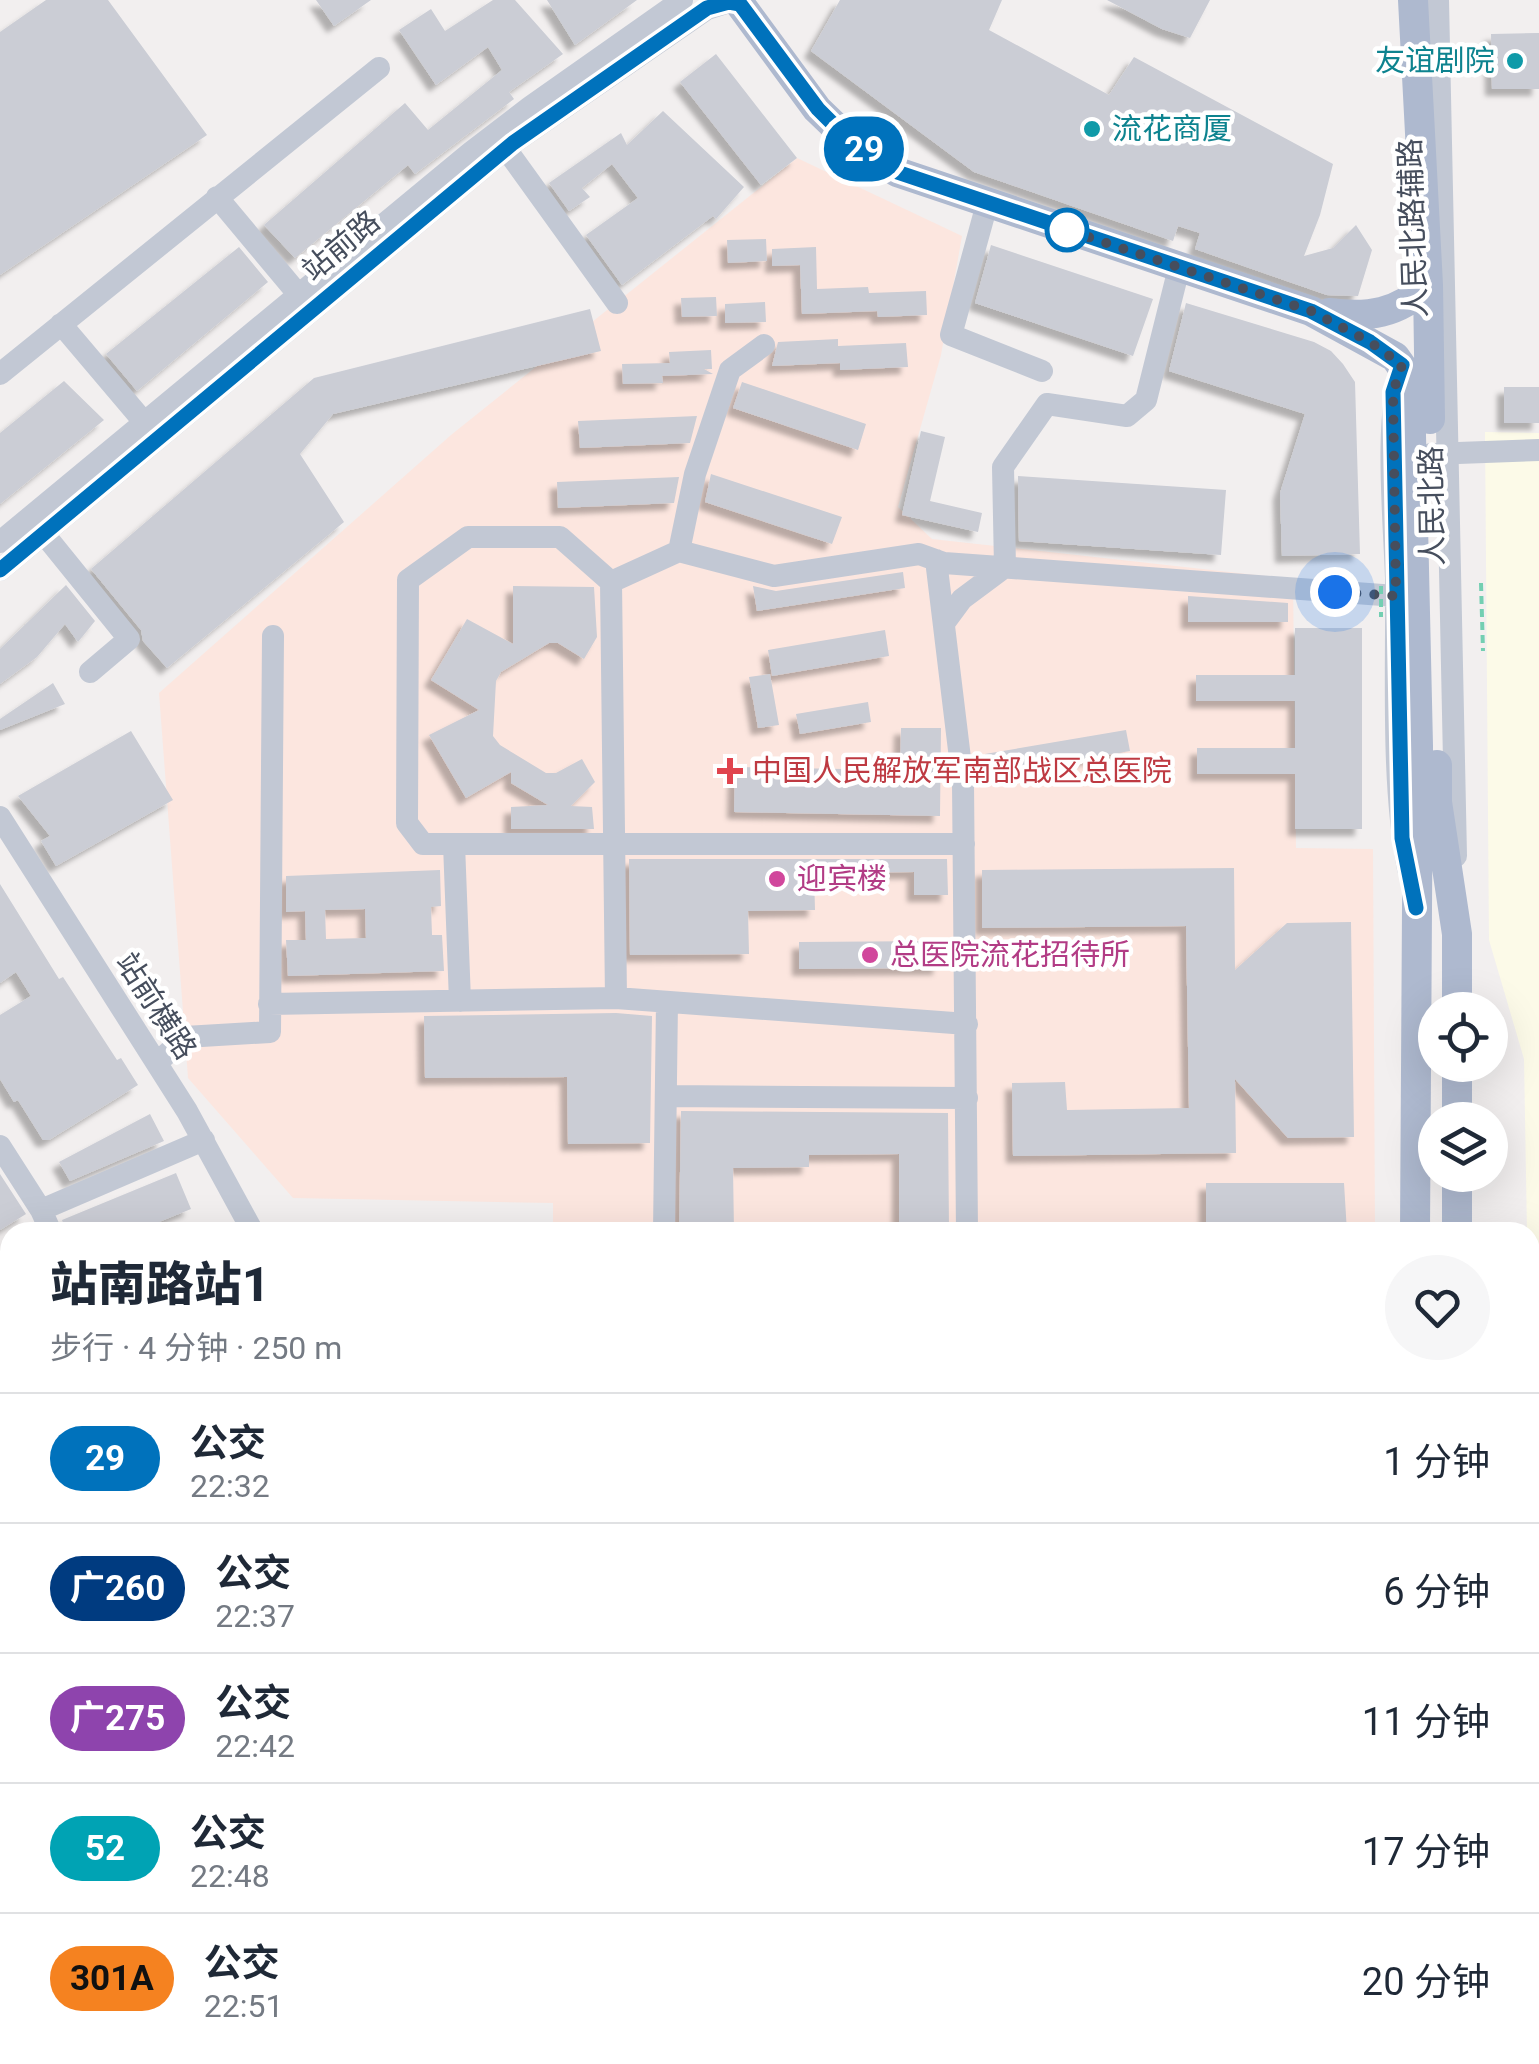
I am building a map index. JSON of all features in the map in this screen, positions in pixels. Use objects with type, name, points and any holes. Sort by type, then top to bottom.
[{"type":"main road","name":"人民北路","points":[[1413,0],[1431,141],[1428,285],[1440,454],[1437,802],[1458,934],[1458,992]]},
{"type":"main road","points":[[738,2],[818,109],[843,134],[897,172],[1311,311],[1372,316],[1402,306],[1428,285]]},
{"type":"main road","name":"人民北路","points":[[1311,311],[1370,342],[1402,365],[1410,390],[1397,580],[1418,746],[1415,1222]]},
{"type":"main road","points":[[1458,1192],[1458,1222]]},
{"type":"street","name":"站前路","points":[[0,542],[530,106],[682,0]]},
{"type":"street","name":"人民北路辅路","points":[[1438,0],[1431,141],[1440,454]]},
{"type":"street","name":"站前路","points":[[0,570],[506,150],[602,78],[707,8],[738,2]]},
{"type":"street","points":[[0,374],[378,68]]},
{"type":"street","points":[[506,150],[617,303]]},
{"type":"street","points":[[218,198],[298,294]]},
{"type":"street","points":[[987,204],[950,335],[1042,371]]},
{"type":"street","points":[[1005,568],[1003,466],[1047,404],[1127,416],[1146,400],[1179,268]]},
{"type":"street","points":[[61,324],[144,422]]},
{"type":"street","points":[[678,551],[695,474],[730,370],[764,345]]},
{"type":"street","points":[[1440,454],[1539,450]]},
{"type":"street","points":[[44,534],[129,639],[90,672]]},
{"type":"street","points":[[616,998],[614,843],[611,582],[560,537],[468,537],[408,580],[406,823],[423,844],[614,843],[964,844]]},
{"type":"street","points":[[611,582],[678,551],[774,576],[919,554],[936,560],[1005,568],[1397,580]]},
{"type":"street","points":[[936,560],[964,783],[966,1222]]},
{"type":"street","points":[[946,622],[962,599],[1005,568]]},
{"type":"street","points":[[156,1063],[185,1037],[270,1032],[272,636]]},
{"type":"street","name":"站前横路","points":[[0,817],[204,1140],[248,1222]]},
{"type":"street","points":[[454,844],[460,1001]]},
{"type":"street","points":[[269,1004],[616,998],[967,1024]]},
{"type":"street","points":[[664,1222],[667,1002]]},
{"type":"street","points":[[666,1096],[967,1098]]},
{"type":"street","points":[[0,1146],[46,1222],[204,1140]]},
{"type":"path","points":[[1381,617],[1397,580]]},
{"type":"path","points":[[1480,582],[1483,651]]},
{"type":"shaded area","name":"中国人民解放军南部战区总医院","points":[[797,158],[962,236],[941,355],[898,507],[932,539],[1293,579],[1296,848],[1373,849],[1375,1222],[553,1222],[553,1203],[293,1198],[188,1078],[159,693],[451,435]]},
{"type":"shaded area","points":[[1485,432],[1539,433],[1539,1222],[1527,1222],[1524,1059],[1508,992],[1504,992],[1489,940]]},
{"type":"building","points":[[46,0],[108,0],[207,135],[0,275],[0,32]]},
{"type":"building","points":[[316,0],[371,0],[334,26]]},
{"type":"building","points":[[493,0],[515,0],[563,54],[509,92],[514,99],[415,174],[408,165],[295,258],[264,225],[405,103],[428,130],[502,70],[488,47],[436,85],[399,30],[431,9],[445,31]]},
{"type":"building","points":[[547,0],[637,0],[575,45]]},
{"type":"building","name":"流花商厦","points":[[840,0],[1002,0],[989,30],[1109,95],[1134,57],[1333,164],[1304,256],[1333,248],[1356,225],[1372,250],[1358,296],[1327,295],[1195,249],[1200,233],[1178,226],[1173,241],[974,172],[811,51]]},
{"type":"building","points":[[1107,0],[1210,0],[1190,38],[1162,29]]},
{"type":"building","name":"友谊剧院","points":[[1539,33],[1539,89],[1492,89],[1491,34]]},
{"type":"building","points":[[716,54],[797,158],[761,185],[680,82]]},
{"type":"building","points":[[663,111],[744,187],[716,219],[713,216],[622,285],[586,235],[638,198],[612,164],[582,188],[590,197],[569,211],[549,183],[621,133],[627,145]]},
{"type":"building","points":[[766,239],[767,261],[728,263],[727,240]]},
{"type":"building","points":[[991,245],[1153,299],[1133,356],[975,303]]},
{"type":"building","points":[[239,247],[268,282],[137,391],[106,354]]},
{"type":"building","points":[[816,247],[817,289],[868,287],[869,293],[926,291],[927,315],[878,317],[877,311],[802,314],[800,265],[772,266],[772,249]]},
{"type":"building","points":[[716,297],[717,316],[682,317],[681,298]]},
{"type":"building","points":[[765,302],[766,322],[725,323],[725,304]]},
{"type":"building","points":[[1186,303],[1314,342],[1331,351],[1343,364],[1355,382],[1360,554],[1282,556],[1280,493],[1305,414],[1169,371]]},
{"type":"building","points":[[590,309],[601,351],[333,414],[300,454],[344,522],[167,668],[91,569],[314,378]]},
{"type":"building","points":[[838,339],[838,346],[906,343],[908,367],[840,370],[840,363],[772,366],[778,342]]},
{"type":"building","points":[[711,350],[712,369],[704,369],[713,374],[662,376],[663,383],[623,384],[622,364],[670,363],[669,352]]},
{"type":"building","points":[[64,381],[104,420],[0,504],[0,433]]},
{"type":"building","points":[[742,382],[866,424],[858,450],[733,408]]},
{"type":"building","points":[[1504,387],[1539,387],[1539,423],[1504,423]]},
{"type":"building","points":[[697,416],[690,443],[580,448],[578,421]]},
{"type":"building","points":[[921,431],[945,437],[930,501],[982,513],[978,532],[902,515]]},
{"type":"building","points":[[711,474],[842,517],[832,544],[705,502]]},
{"type":"building","points":[[1018,476],[1226,490],[1221,555],[1019,541]]},
{"type":"building","points":[[679,477],[674,503],[558,508],[557,482]]},
{"type":"building","points":[[903,572],[905,588],[757,611],[753,586],[776,591]]},
{"type":"building","points":[[66,585],[95,621],[78,642],[65,624],[37,657],[0,684],[0,649]]},
{"type":"building","points":[[513,586],[594,587],[597,637],[584,659],[558,643],[549,643],[501,672],[496,681],[493,736],[500,745],[546,773],[556,773],[582,759],[595,782],[571,806],[592,807],[594,829],[511,829],[511,807],[548,805],[511,783],[511,772],[466,798],[429,735],[479,710],[431,680],[467,619],[513,644]]},
{"type":"building","points":[[1188,596],[1288,603],[1288,622],[1188,622]]},
{"type":"building","points":[[1295,628],[1362,628],[1362,829],[1295,829],[1295,774],[1197,774],[1197,748],[1295,748],[1295,701],[1196,701],[1196,675],[1295,675]]},
{"type":"building","points":[[885,630],[889,656],[772,676],[768,650]]},
{"type":"building","points":[[770,674],[779,725],[758,728],[749,677]]},
{"type":"building","points":[[53,683],[65,704],[0,730],[0,719]]},
{"type":"building","points":[[868,702],[871,722],[800,734],[796,714]]},
{"type":"building","points":[[901,728],[941,728],[940,816],[734,812],[735,767],[900,770]]},
{"type":"building","points":[[1126,730],[1130,751],[989,775],[985,754]]},
{"type":"building","points":[[131,731],[173,800],[56,866],[41,841],[50,836],[18,796]]},
{"type":"building","points":[[629,859],[947,859],[948,895],[914,895],[914,872],[814,873],[815,910],[748,911],[749,954],[630,955]]},
{"type":"building","points":[[1234,868],[1235,970],[1287,923],[1351,922],[1354,1137],[1288,1138],[1235,1079],[1236,1153],[1013,1156],[1012,1083],[1065,1082],[1067,1110],[1189,1108],[1186,926],[982,928],[982,870]]},
{"type":"building","points":[[440,870],[441,906],[431,907],[432,935],[442,935],[444,971],[288,976],[286,940],[306,940],[305,911],[286,912],[286,876]],"holes":[[[365,909],[366,938],[326,939],[325,910]]]},
{"type":"building","points":[[0,884],[59,979],[63,977],[138,1085],[49,1140],[43,1140],[0,1079],[0,1015],[31,996],[16,972],[0,983]]},
{"type":"building","name":"总医院流花招待所","points":[[940,941],[940,968],[799,969],[799,942]]},
{"type":"building","points":[[424,1016],[652,1016],[650,1143],[568,1144],[567,1077],[425,1078]]},
{"type":"building","points":[[681,1111],[948,1113],[949,1222],[899,1222],[899,1154],[809,1155],[809,1167],[733,1168],[734,1222],[679,1222]]},
{"type":"building","points":[[150,1114],[164,1141],[70,1181],[59,1162]]},
{"type":"building","points":[[176,1173],[191,1209],[159,1222],[62,1220]]},
{"type":"building","points":[[0,1174],[26,1214],[13,1222],[0,1222]]},
{"type":"building","points":[[1206,1183],[1344,1183],[1346,1222],[1206,1222]]},
{"type":"bus line","name":"29","points":[[0,570],[513,143],[707,8],[729,2],[740,4],[818,109],[843,134],[897,172],[1311,311],[1370,342],[1402,365],[1393,392],[1399,766],[1402,838],[1416,908]]},
{"type":"place","name":"友谊剧院","points":[[1515,61]]},
{"type":"place","name":"流花商厦","points":[[1092,129]]},
{"type":"place","name":"中国人民解放军南部战区总医院","points":[[730,771]]},
{"type":"place","name":"迎宾楼","points":[[777,879]]},
{"type":"place","name":"总医院流花招待所","points":[[870,955]]},
{"type":"route","points":[[1067,230],[1061,228],[1311,311],[1370,342],[1402,365],[1393,392],[1396,596],[1335,592]]}]
